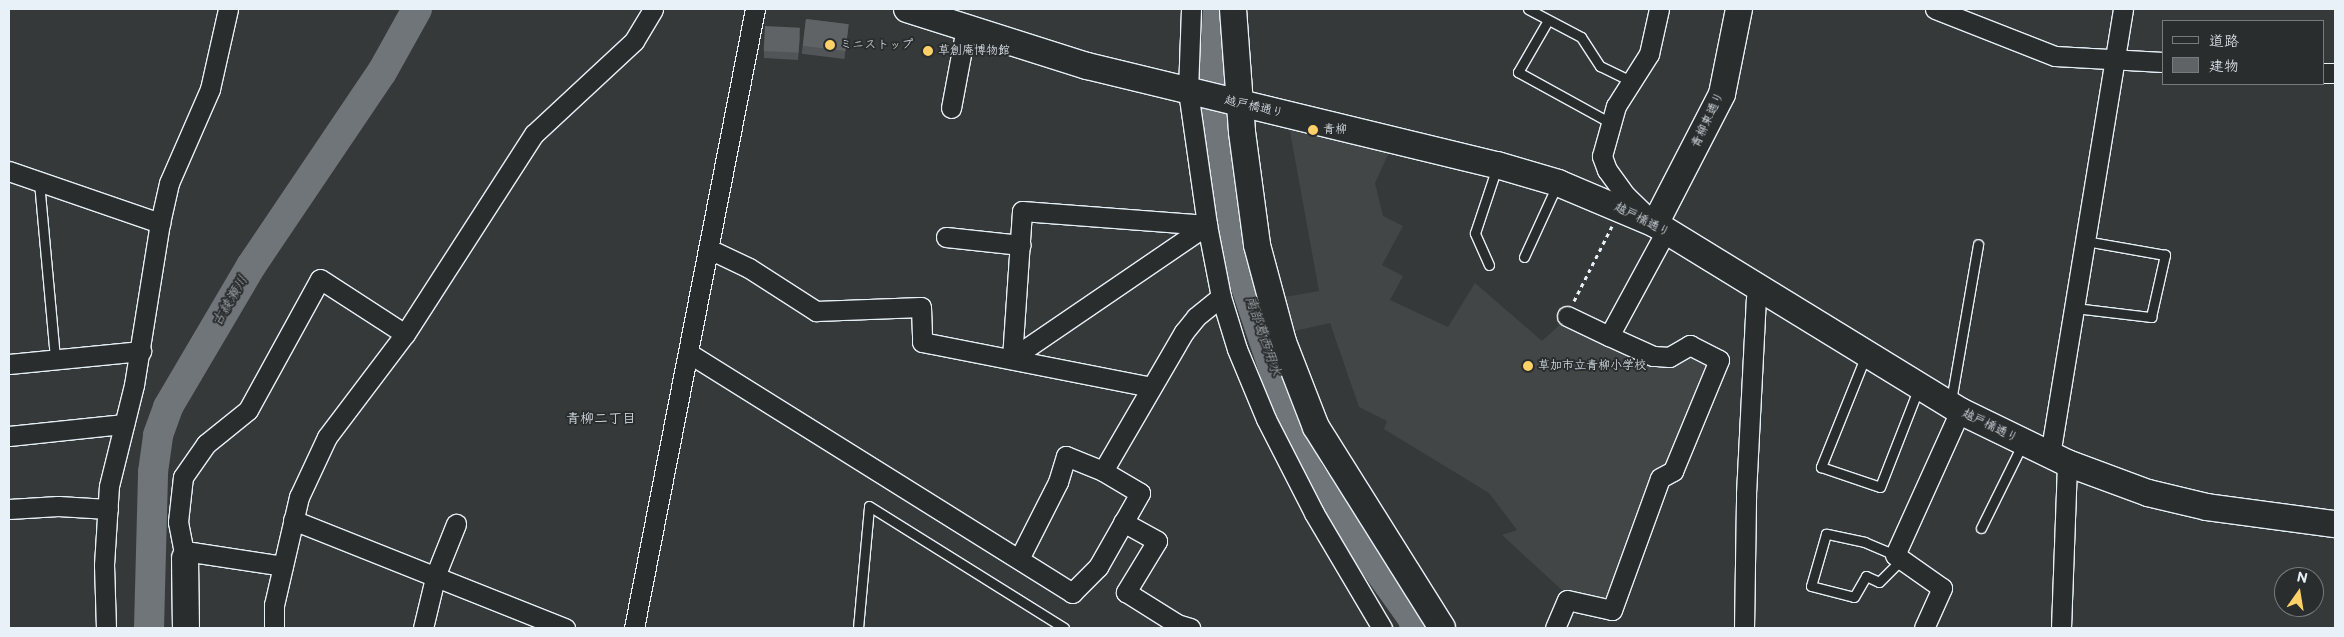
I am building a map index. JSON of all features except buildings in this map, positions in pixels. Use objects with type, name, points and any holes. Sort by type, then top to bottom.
[{"type":"street","points":[[106,628],[104,565],[109,486],[141,352],[160,223],[169,183],[210,89],[228,9]]},
{"type":"street","points":[[274,628],[274,605],[299,497],[327,438],[405,334],[534,134],[634,41],[653,9]]},
{"type":"street","points":[[634,628],[690,354],[708,249],[755,9]]},
{"type":"street","name":"越戸橋通り","points":[[906,9],[1087,66],[1497,165],[1558,183],[1622,208],[1660,228],[1955,408],[2059,459],[2148,494],[2207,507],[2335,524]]},
{"type":"street","points":[[1190,9],[1192,92],[1207,225],[1221,297],[1237,349],[1266,419],[1314,513],[1382,628]]},
{"type":"street","points":[[1233,9],[1235,102],[1257,245],[1269,298],[1298,385],[1316,427],[1442,628]]},
{"type":"street","points":[[1609,336],[1660,228],[1626,196],[1608,170],[1602,156],[1609,122],[1648,54],[1659,9]]},
{"type":"street","name":"青柳東通り","points":[[1660,228],[1722,94],[1739,9]]},
{"type":"street","points":[[1935,9],[2055,56],[2162,62]]},
{"type":"street","points":[[2061,628],[2059,459],[2075,308],[2123,9]]},
{"type":"street","points":[[951,108],[966,28]]},
{"type":"street","points":[[9,171],[160,223]]},
{"type":"street","points":[[1012,358],[1022,210],[1207,225]]},
{"type":"street","points":[[1012,358],[1207,225]]},
{"type":"street","points":[[946,237],[1021,245]]},
{"type":"street","points":[[708,249],[756,272],[816,311],[921,307],[922,342],[1012,358],[1151,387]]},
{"type":"street","points":[[186,628],[185,554],[178,522],[183,477],[206,444],[248,410],[320,279],[405,334]]},
{"type":"street","points":[[1744,628],[1747,465],[1756,299],[1762,289]]},
{"type":"street","points":[[1103,471],[1151,387],[1196,317],[1221,297]]},
{"type":"street","points":[[1555,628],[1567,600],[1612,610],[1660,478],[1673,472],[1719,360],[1690,345],[1669,358],[1652,356],[1567,316]]},
{"type":"street","points":[[9,364],[141,352]]},
{"type":"street","points":[[690,354],[1072,593],[1098,567],[1140,493],[1103,471],[1066,456],[1058,482],[1020,559]]},
{"type":"street","points":[[1924,628],[1942,588],[1898,558],[1955,408]]},
{"type":"street","points":[[9,436],[124,424]]},
{"type":"street","points":[[9,509],[58,506],[108,509]]},
{"type":"street","points":[[294,520],[436,574],[565,628]]},
{"type":"street","points":[[1123,522],[1157,541],[1126,592],[1177,624],[1190,628]]},
{"type":"street","points":[[423,628],[436,574],[456,524]]},
{"type":"street","points":[[185,554],[282,566]]},
{"type":"lane","points":[[1528,9],[1547,22],[1581,37],[1600,66],[1631,81]]},
{"type":"lane","points":[[1547,22],[1518,72],[1609,122]]},
{"type":"lane","points":[[1489,265],[1475,233],[1497,165]]},
{"type":"lane","points":[[39,181],[54,359]]},
{"type":"lane","points":[[1524,257],[1558,183]]},
{"type":"lane","points":[[2075,308],[2151,317],[2165,254],[2086,241]]},
{"type":"lane","points":[[1955,408],[1978,244]]},
{"type":"lane","points":[[1867,354],[1821,467],[1880,487],[1919,387]]},
{"type":"lane","points":[[1981,528],[2024,442]]},
{"type":"lane","points":[[858,628],[869,506],[1064,628]]},
{"type":"lane","points":[[1826,534],[1865,542],[1898,558],[1879,582],[1866,576],[1854,598],[1811,586],[1826,534]]},
{"type":"path","points":[[1567,316],[1622,208]]},
{"type":"shaded area","name":"草加市立青柳小学校","points":[[1289,126],[1390,150],[1375,183],[1383,216],[1403,226],[1382,265],[1403,276],[1390,300],[1448,327],[1475,283],[1542,341],[1564,321],[1647,360],[1689,351],[1713,364],[1609,605],[1564,592],[1502,535],[1517,530],[1489,493],[1384,429],[1387,421],[1359,407],[1330,323],[1294,331],[1285,297],[1319,291]]},
{"type":"waterway","name":"古綾瀬川","points":[[149,628],[153,472],[158,435],[168,407],[251,266],[382,72],[417,9]]},
{"type":"waterway","name":"南部葛西用水","points":[[1218,9],[1212,116],[1243,278],[1308,471],[1413,619],[1415,628]]},
{"type":"place","name":"ミニストップ","points":[[830,45]]},
{"type":"place","name":"草創庵博物館","points":[[928,51]]},
{"type":"place","name":"青柳","points":[[1313,130]]},
{"type":"place","name":"草加市立青柳小学校","points":[[1528,366]]},
{"type":"district","name":"青柳二丁目","points":[[601,419]]}]
